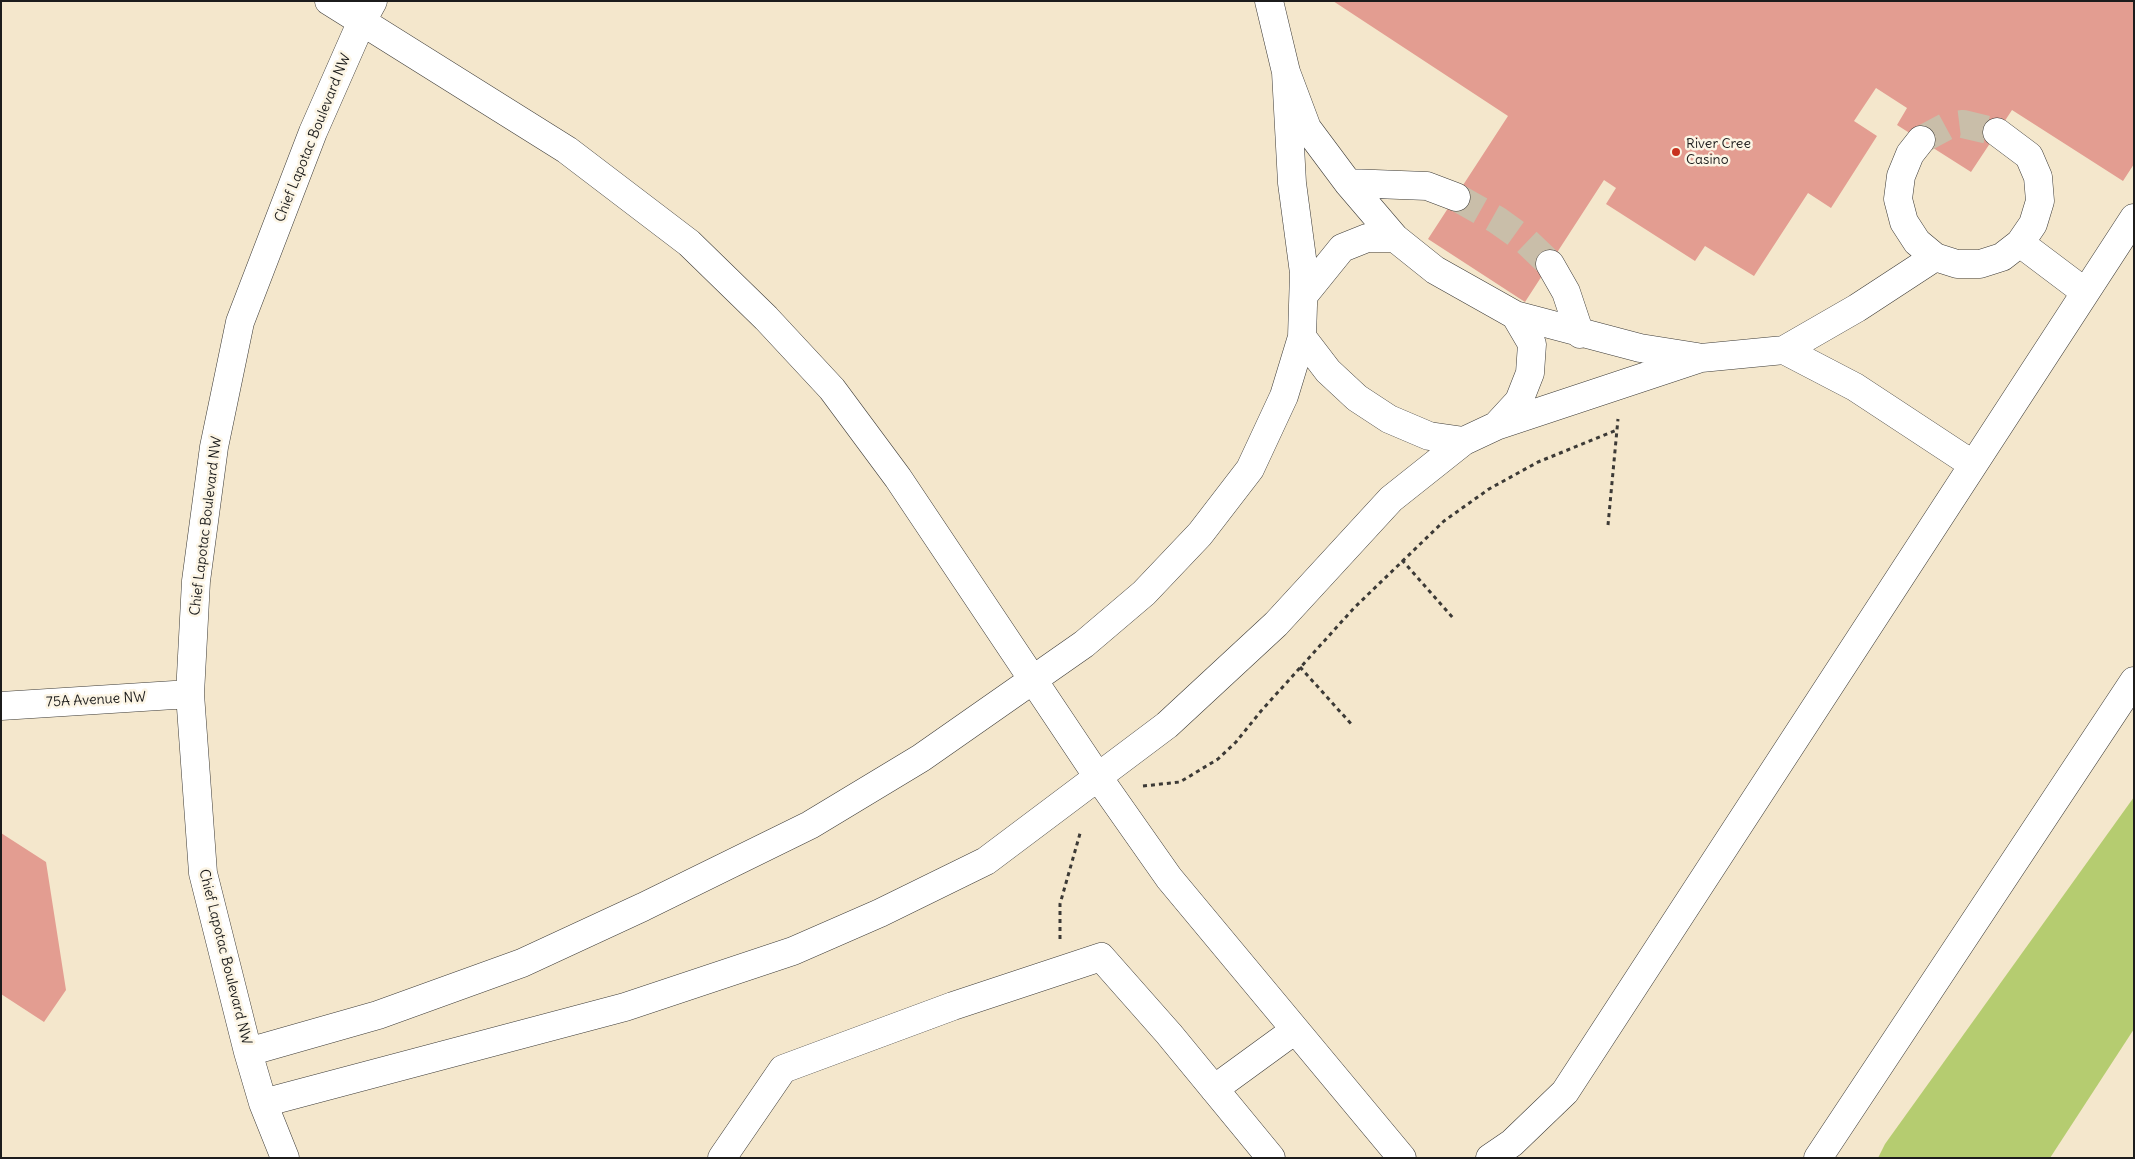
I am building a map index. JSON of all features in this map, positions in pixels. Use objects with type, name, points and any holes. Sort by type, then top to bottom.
[{"type":"street","points":[[329,1],[367,12],[453,77],[567,150],[690,243],[766,318],[832,389],[898,478],[1098,777],[1169,878],[1402,1158]]},
{"type":"street","points":[[1269,1],[1286,72],[1307,128],[1348,183],[1395,238],[1435,270],[1515,315],[1580,334],[1640,348],[1701,358]]},
{"type":"street","name":"Chief Lapotac Boulevard NW","points":[[285,1158],[263,1103],[248,1052],[203,873],[190,694],[196,581],[214,447],[240,322],[313,132],[367,12]]},
{"type":"street","points":[[248,1052],[378,1015],[522,963],[643,907],[810,825],[921,758],[1084,644],[1144,593],[1200,534],[1250,469],[1284,396],[1302,337],[1304,273],[1292,183],[1286,72]]},
{"type":"street","points":[[1921,140],[1910,154],[1901,176],[1898,199],[1904,222],[1917,242],[1935,256],[1957,264],[1980,264],[2002,257],[2020,243],[2033,224],[2040,201],[2038,177],[2029,156],[1997,132]]},
{"type":"street","points":[[1348,183],[1427,186],[1456,196]]},
{"type":"street","points":[[1490,1158],[1512,1143],[1565,1092],[1972,464],[2134,218]]},
{"type":"street","points":[[1304,294],[1342,248],[1367,238],[1395,238]]},
{"type":"street","points":[[2020,243],[2085,292]]},
{"type":"street","points":[[263,1103],[625,1007],[793,951],[880,913],[986,861],[1167,725],[1276,624],[1391,499],[1464,441],[1496,426],[1701,358],[1784,350],[1857,308],[1935,256]]},
{"type":"street","points":[[1550,264],[1566,292],[1580,334]]},
{"type":"street","points":[[1496,426],[1519,401],[1530,373],[1532,344],[1515,315]]},
{"type":"street","points":[[1302,337],[1328,371],[1357,398],[1389,419],[1429,436],[1464,441]]},
{"type":"street","points":[[1784,350],[1856,387],[1972,464]]},
{"type":"street","points":[[1818,1158],[2134,681]]},
{"type":"street","name":"75A Avenue NW","points":[[1,706],[190,694]]},
{"type":"street","points":[[722,1158],[783,1069],[953,1006],[1101,957],[1271,1158]]},
{"type":"street","points":[[1214,1089],[1295,1030]]},
{"type":"path","points":[[1608,525],[1621,384]]},
{"type":"path","points":[[1060,945],[1060,904],[1082,826],[1134,787],[1180,782],[1218,759],[1236,742],[1354,608],[1444,521],[1489,489],[1538,462],[1617,430]]},
{"type":"path","points":[[1402,560],[1453,618]]},
{"type":"path","points":[[1300,668],[1353,726]]},
{"type":"green space","points":[[2134,797],[2134,1029],[2050,1158],[1878,1158],[1885,1144]]},
{"type":"building","name":"River Cree Casino","points":[[1333,1],[2134,1],[2134,164],[2123,181],[2012,110],[1971,172],[1897,125],[1907,108],[1876,88],[1854,121],[1877,136],[1831,208],[1808,193],[1754,276],[1705,246],[1695,261],[1606,204],[1616,188],[1604,180],[1525,302],[1428,239],[1508,116]]},
{"type":"building","points":[[1,833],[46,862],[66,990],[44,1022],[1,994]]},
{"type":"tunnel","points":[[1921,140],[1947,126],[1963,124],[1997,132]]},
{"type":"tunnel","points":[[1456,197],[1497,220],[1525,240],[1550,264]]},
{"type":"place","name":"River Cree Casino","points":[[1676,152]]}]
